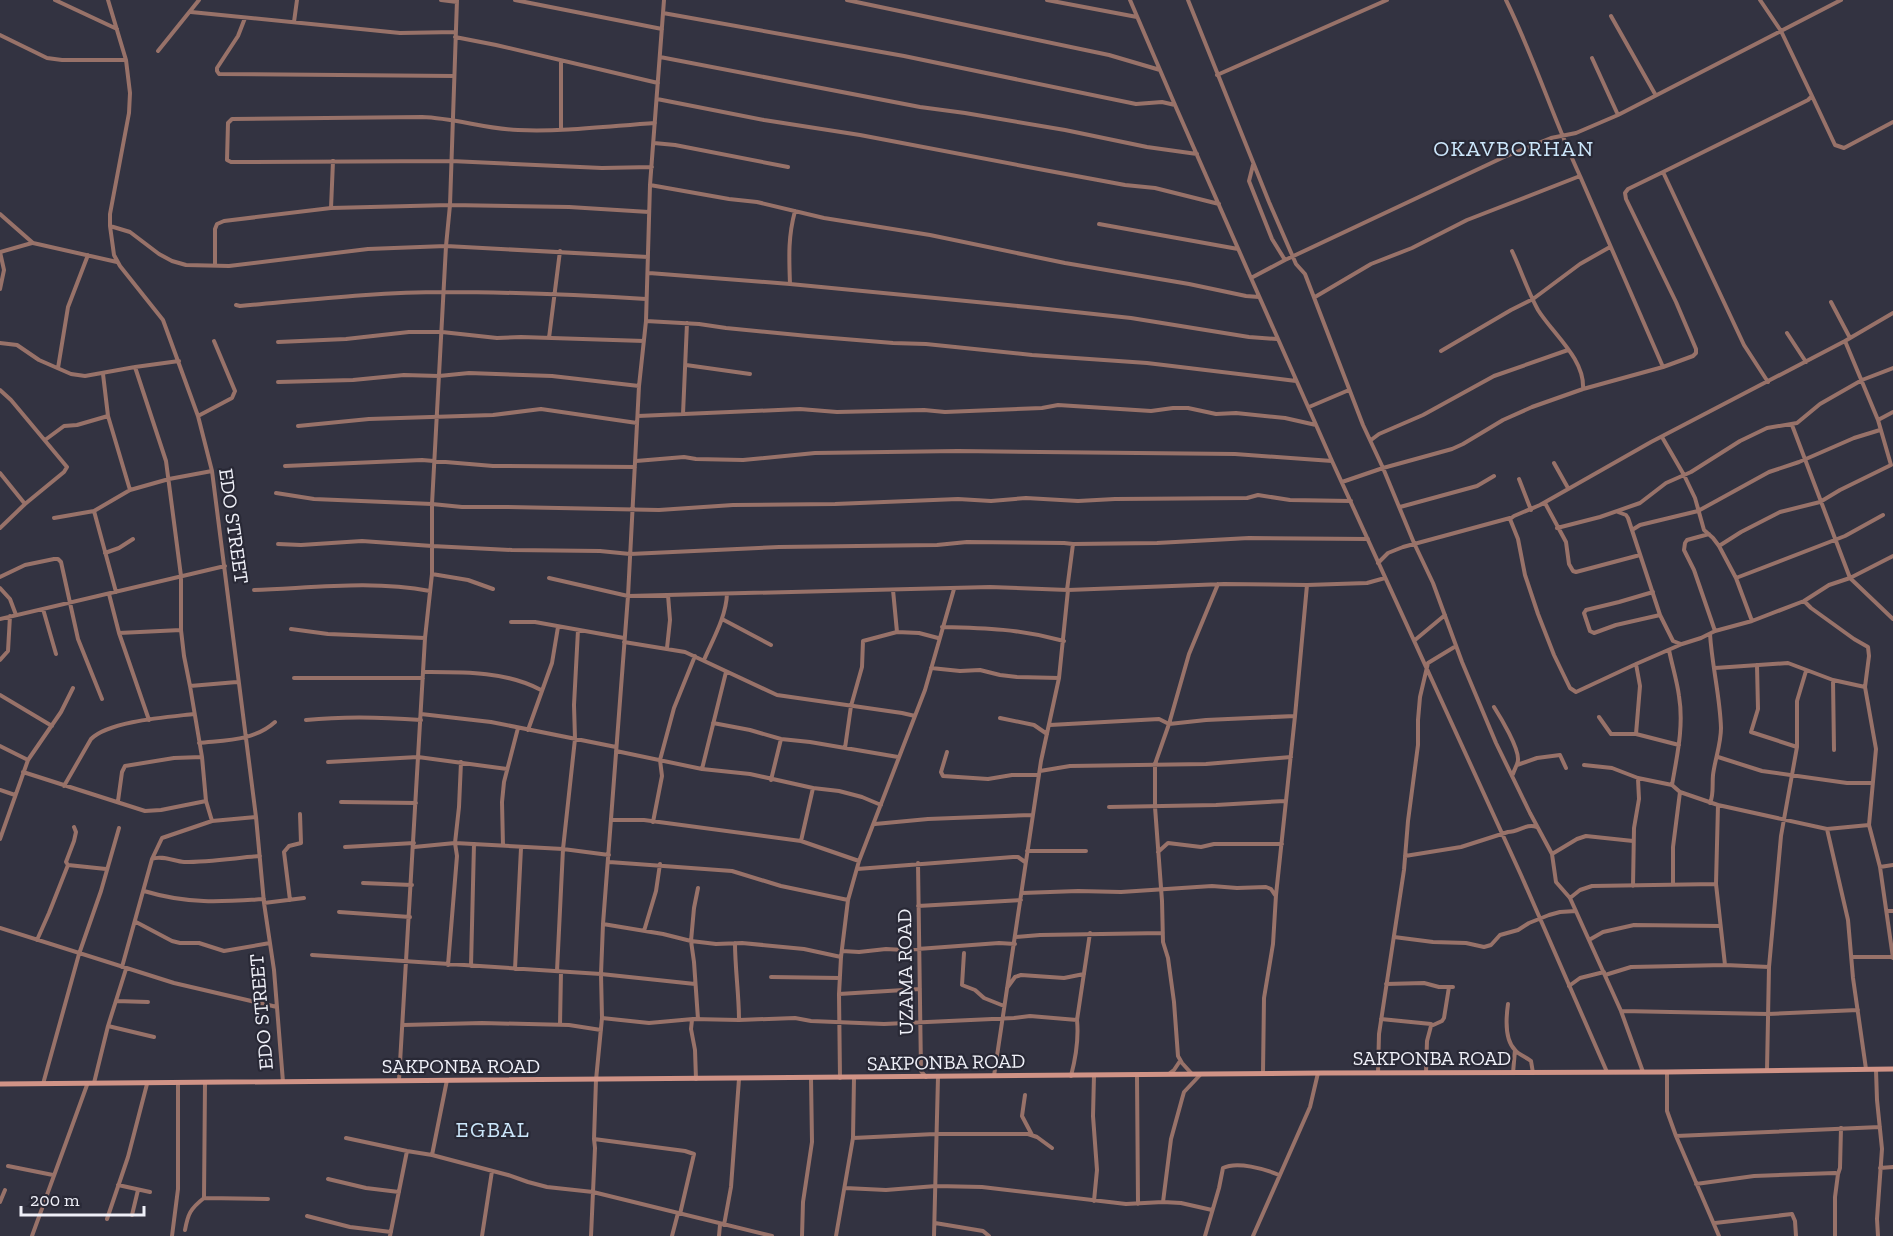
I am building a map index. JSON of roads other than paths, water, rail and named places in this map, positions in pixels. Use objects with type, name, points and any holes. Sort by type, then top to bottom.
[{"type":"main road","name":"SAKPONBA ROAD","points":[[0,1084],[1893,1069]]},
{"type":"street","points":[[55,0],[117,29]]},
{"type":"street","name":"EDO STREET","points":[[108,0],[126,60],[130,93],[129,113],[112,199],[110,226],[117,261],[161,316],[198,416],[212,471],[260,856],[283,1082]]},
{"type":"street","points":[[158,51],[199,0]]},
{"type":"street","points":[[294,22],[297,0]]},
{"type":"street","points":[[399,1080],[425,638],[432,574],[432,504],[450,205],[457,1],[441,0]]},
{"type":"street","points":[[515,0],[662,29]]},
{"type":"street","points":[[591,1236],[596,1080],[602,1018],[603,924],[628,596],[639,386],[649,273],[650,185],[664,0]]},
{"type":"street","points":[[847,0],[1109,55],[1160,70]]},
{"type":"street","points":[[1047,0],[1137,17]]},
{"type":"street","points":[[1130,0],[1277,339],[1526,886],[1607,1072]]},
{"type":"street","points":[[1188,0],[1293,257],[1305,274],[1315,297],[1363,425],[1433,583],[1496,743],[1552,854],[1556,882],[1570,898],[1576,911],[1621,1011],[1643,1072]]},
{"type":"street","points":[[1218,75],[1387,0]]},
{"type":"street","points":[[1506,0],[1561,135],[1663,367]]},
{"type":"street","points":[[1760,0],[1781,31],[1835,145],[1844,148],[1893,122]]},
{"type":"street","points":[[1251,278],[1494,162],[1561,135],[1576,133],[1618,115],[1841,0]]},
{"type":"street","points":[[191,12],[400,33],[456,35],[658,83]]},
{"type":"street","points":[[663,13],[904,56],[1136,104],[1162,102],[1174,105]]},
{"type":"street","points":[[1611,16],[1655,94]]},
{"type":"street","points":[[245,18],[238,36],[217,68],[219,74],[454,76]]},
{"type":"street","points":[[0,35],[47,58],[126,60]]},
{"type":"street","points":[[660,57],[920,107],[1197,154]]},
{"type":"street","points":[[1592,58],[1618,115]]},
{"type":"street","points":[[561,61],[561,129]]},
{"type":"street","points":[[1342,482],[1452,449],[1503,420],[1532,407],[1694,356],[1696,349],[1625,194],[1628,189],[1757,126],[1812,96]]},
{"type":"street","points":[[657,99],[1125,185],[1155,188],[1219,204]]},
{"type":"street","points":[[652,167],[602,168],[451,161],[229,161],[227,160],[228,123],[232,118],[422,117],[452,118],[476,125],[516,130],[656,123]]},
{"type":"street","points":[[654,142],[789,167]]},
{"type":"street","points":[[331,208],[333,161]]},
{"type":"street","points":[[1254,165],[1249,181],[1272,239],[1285,260]]},
{"type":"street","points":[[1663,172],[1744,345],[1768,382]]},
{"type":"street","points":[[1315,297],[1371,264],[1412,248],[1467,220],[1580,176]]},
{"type":"street","points":[[650,185],[757,202],[824,218],[930,235],[1065,263],[1259,297]]},
{"type":"street","points":[[215,266],[215,229],[220,222],[331,208],[450,205],[578,207],[650,212]]},
{"type":"street","points":[[790,284],[789,239],[795,211]]},
{"type":"street","points":[[0,214],[33,243]]},
{"type":"street","points":[[1099,224],[1239,249]]},
{"type":"street","points":[[110,226],[130,232],[159,254],[186,266],[229,266],[368,249],[446,246],[648,257]]},
{"type":"street","points":[[0,289],[3,270],[0,252],[33,243],[117,261]]},
{"type":"street","points":[[1441,351],[1511,309],[1533,299],[1580,264],[1610,247]]},
{"type":"street","points":[[549,338],[560,251]]},
{"type":"street","points":[[1512,251],[1538,310],[1578,366],[1584,381],[1583,390]]},
{"type":"street","points":[[58,368],[68,307],[88,255]]},
{"type":"street","points":[[649,273],[790,284],[1119,316],[1249,337],[1277,339]]},
{"type":"street","points":[[236,305],[348,296],[444,292],[646,299]]},
{"type":"street","points":[[1831,302],[1850,338]]},
{"type":"street","points":[[1378,563],[1388,553],[1414,543],[1511,518],[1531,510],[1893,313]]},
{"type":"street","points":[[646,321],[1147,363],[1297,381]]},
{"type":"street","points":[[683,414],[687,323]]},
{"type":"street","points":[[278,342],[346,339],[410,332],[442,332],[497,338],[644,341]]},
{"type":"street","points":[[1787,333],[1806,362]]},
{"type":"street","points":[[198,416],[232,398],[235,391],[214,341]]},
{"type":"street","points":[[1719,546],[1780,512],[1820,502],[1892,464],[1878,420],[1845,341]]},
{"type":"street","points":[[0,343],[17,345],[39,360],[71,374],[85,376],[179,361]]},
{"type":"street","points":[[1371,440],[1378,434],[1423,416],[1494,376],[1568,350]]},
{"type":"street","points":[[686,365],[750,374]]},
{"type":"street","points":[[135,367],[166,461],[181,576],[184,657],[200,743],[206,801],[212,821]]},
{"type":"street","points":[[1557,528],[1618,512],[1640,503],[1666,483],[1756,433],[1773,427],[1797,423],[1820,404],[1862,381],[1893,368]]},
{"type":"street","points":[[278,382],[469,373],[552,376],[639,386]]},
{"type":"street","points":[[103,374],[108,416],[130,490]]},
{"type":"street","points":[[0,390],[66,464],[67,470],[0,528]]},
{"type":"street","points":[[1309,407],[1349,390]]},
{"type":"street","points":[[638,416],[800,409],[837,412],[924,410],[945,412],[1042,408],[1058,405],[1151,411],[1188,408],[1215,414],[1236,413],[1285,418],[1316,425]]},
{"type":"street","points":[[298,426],[369,419],[493,415],[541,409],[637,423]]},
{"type":"street","points":[[1878,420],[1893,412]]},
{"type":"street","points":[[45,440],[64,426],[77,425],[108,416]]},
{"type":"street","points":[[1792,425],[1850,578],[1893,619]]},
{"type":"street","points":[[1632,530],[1641,525],[1698,511],[1769,472],[1880,430]]},
{"type":"street","points":[[1662,437],[1684,475],[1704,530],[1719,546],[1736,578],[1752,621]]},
{"type":"street","points":[[636,461],[684,458],[743,460],[815,453],[1004,451],[1235,454],[1332,461]]},
{"type":"street","points":[[285,466],[370,461],[435,461],[492,466],[635,467]]},
{"type":"street","points":[[1554,463],[1568,488]]},
{"type":"street","points":[[54,518],[94,511],[130,490],[169,479],[212,471]]},
{"type":"street","points":[[0,473],[25,504]]},
{"type":"street","points":[[1400,507],[1477,486],[1494,476]]},
{"type":"street","points":[[1519,479],[1531,510]]},
{"type":"street","points":[[276,493],[314,499],[462,507],[659,510],[733,505],[818,505],[969,499],[991,501],[1026,498],[1078,501],[1234,499],[1258,495],[1290,500],[1351,501]]},
{"type":"street","points":[[1545,503],[1568,546],[1569,564],[1573,571],[1606,565],[1640,555]]},
{"type":"street","points":[[94,511],[116,592]]},
{"type":"street","points":[[1618,512],[1626,515],[1660,615],[1673,641],[1682,644]]},
{"type":"street","points":[[1736,578],[1845,537],[1883,515]]},
{"type":"street","points":[[1511,518],[1525,575],[1538,614],[1554,655],[1572,691],[1580,691],[1636,664],[1715,631],[1752,621],[1804,601],[1829,585],[1850,578],[1893,556]]},
{"type":"street","points":[[1709,534],[1687,540],[1684,550],[1694,570],[1715,631]]},
{"type":"street","points":[[278,544],[301,545],[362,541],[630,554],[778,547],[937,545],[968,542],[1073,544],[1157,543],[1249,538],[1368,539]]},
{"type":"street","points":[[105,553],[133,539]]},
{"type":"street","points":[[994,1076],[1032,815],[1059,678],[1073,544]]},
{"type":"street","points":[[0,577],[25,565],[58,559],[62,567],[78,639],[102,699]]},
{"type":"street","points":[[0,619],[225,566]]},
{"type":"street","points":[[432,574],[468,580],[493,589]]},
{"type":"street","points":[[549,578],[628,596],[990,587],[1067,590],[1218,584],[1366,584],[1385,578]]},
{"type":"street","points":[[1170,1073],[1178,1066],[1180,1060],[1168,958],[1163,942],[1155,807],[1155,764],[1189,654],[1218,584]]},
{"type":"street","points":[[254,590],[383,585],[430,591]]},
{"type":"street","points":[[1263,1074],[1264,998],[1273,944],[1307,585]]},
{"type":"street","points":[[0,588],[10,599],[16,615]]},
{"type":"street","points":[[840,1078],[839,994],[848,900],[859,861],[915,716],[954,589]]},
{"type":"street","points":[[893,590],[897,632]]},
{"type":"street","points":[[1653,592],[1586,610],[1584,613],[1590,631],[1594,633],[1616,625],[1660,615]]},
{"type":"street","points":[[109,594],[118,633],[149,720]]},
{"type":"street","points":[[704,660],[722,619],[727,594]]},
{"type":"street","points":[[667,648],[670,620],[668,595]]},
{"type":"street","points":[[1804,601],[1811,609],[1868,647],[1865,687],[1876,749],[1869,825],[1880,867],[1893,957],[1852,957]]},
{"type":"street","points":[[43,609],[56,654]]},
{"type":"street","points":[[1415,640],[1445,615]]},
{"type":"street","points":[[0,660],[8,651],[10,644],[10,616]]},
{"type":"street","points":[[722,619],[771,645]]},
{"type":"street","points":[[511,622],[535,622],[667,648],[704,660],[777,695],[902,712],[915,716]]},
{"type":"street","points":[[528,729],[552,663],[558,627]]},
{"type":"street","points":[[942,627],[1006,629],[1035,633],[1064,641]]},
{"type":"street","points":[[291,629],[328,634],[425,638]]},
{"type":"street","points":[[118,633],[182,630]]},
{"type":"street","points":[[560,1025],[559,971],[563,849],[575,739],[574,705],[578,630]]},
{"type":"street","points":[[845,748],[851,706],[862,667],[862,640],[897,632],[919,633],[938,638]]},
{"type":"street","points":[[1710,634],[1719,696],[1721,731],[1710,803]]},
{"type":"street","points":[[1701,638],[1710,644]]},
{"type":"street","points":[[1378,1073],[1381,1019],[1405,856],[1418,745],[1418,720],[1426,666],[1431,660],[1456,646]]},
{"type":"street","points":[[1669,650],[1679,696],[1681,718],[1672,785]]},
{"type":"street","points":[[653,822],[662,776],[660,760],[674,708],[694,656]]},
{"type":"street","points":[[1715,668],[1788,663],[1833,680],[1865,687]]},
{"type":"street","points":[[1636,664],[1640,687],[1636,734]]},
{"type":"street","points":[[1756,665],[1758,709],[1751,732],[1797,747]]},
{"type":"street","points":[[931,668],[960,671],[980,670],[1017,677],[1059,678]]},
{"type":"street","points":[[1767,1070],[1770,967],[1784,819],[1797,747],[1797,701],[1806,671]]},
{"type":"street","points":[[294,678],[464,672],[521,681],[541,690]]},
{"type":"street","points":[[702,768],[726,672]]},
{"type":"street","points":[[1833,680],[1834,750]]},
{"type":"street","points":[[189,686],[237,682]]},
{"type":"street","points":[[0,838],[28,759],[52,726],[73,688]]},
{"type":"street","points":[[0,695],[52,726]]},
{"type":"street","points":[[1494,707],[1516,752],[1518,760],[1512,774]]},
{"type":"street","points":[[64,786],[91,739],[97,733],[105,729],[149,720],[194,714]]},
{"type":"street","points":[[421,714],[528,729],[660,760],[839,791],[881,805]]},
{"type":"street","points":[[1050,725],[1159,719],[1169,724],[1295,716]]},
{"type":"street","points":[[306,720],[332,717],[376,717],[421,720]]},
{"type":"street","points":[[1599,717],[1611,734],[1636,734],[1679,745]]},
{"type":"street","points":[[1000,718],[1034,725],[1047,734]]},
{"type":"street","points":[[200,743],[245,738],[260,733],[275,722]]},
{"type":"street","points":[[712,723],[781,739],[898,758]]},
{"type":"street","points":[[503,846],[502,802],[507,769],[518,728]]},
{"type":"street","points":[[771,780],[781,739]]},
{"type":"street","points":[[0,746],[28,759]]},
{"type":"street","points":[[947,752],[941,772],[943,776],[988,779],[1039,773],[1070,766],[1206,764],[1291,757]]},
{"type":"street","points":[[1516,765],[1560,755],[1566,768]]},
{"type":"street","points":[[118,801],[122,772],[126,766],[174,758],[202,757]]},
{"type":"street","points":[[328,762],[418,757],[507,769]]},
{"type":"street","points":[[1718,757],[1762,771],[1847,783],[1872,783]]},
{"type":"street","points":[[448,965],[457,856],[461,762]]},
{"type":"street","points":[[1584,765],[1612,768],[1638,778],[1672,785],[1680,792],[1710,803],[1827,829],[1869,825]]},
{"type":"street","points":[[22,772],[145,811],[153,812],[206,801]]},
{"type":"street","points":[[1633,886],[1633,841],[1640,787],[1638,778]]},
{"type":"street","points":[[801,841],[813,788]]},
{"type":"street","points":[[0,790],[15,795]]},
{"type":"street","points":[[1673,884],[1673,848],[1680,792]]},
{"type":"street","points":[[1109,807],[1285,801]]},
{"type":"street","points":[[341,802],[416,803]]},
{"type":"street","points":[[1718,805],[1716,884],[1725,964]]},
{"type":"street","points":[[290,900],[284,852],[289,846],[302,843],[300,814]]},
{"type":"street","points":[[874,824],[928,819],[1032,815]]},
{"type":"street","points":[[94,1085],[152,859],[162,838],[212,821],[255,817]]},
{"type":"street","points":[[611,820],[653,822],[801,841],[859,861]]},
{"type":"street","points":[[1405,856],[1461,848],[1529,825],[1538,827]]},
{"type":"street","points":[[37,940],[68,865],[66,862],[75,836],[74,827]]},
{"type":"street","points":[[43,1084],[79,954],[101,891],[119,828]]},
{"type":"street","points":[[1827,829],[1848,920],[1866,1069]]},
{"type":"street","points":[[1552,854],[1576,839],[1586,836],[1633,841]]},
{"type":"street","points":[[345,847],[456,843],[563,849],[609,855]]},
{"type":"street","points":[[1158,852],[1168,843],[1201,847],[1214,844],[1282,844]]},
{"type":"street","points":[[471,966],[474,844]]},
{"type":"street","points":[[515,969],[521,848]]},
{"type":"street","points":[[1028,851],[1086,851]]},
{"type":"street","points":[[152,859],[158,857],[184,861],[232,860],[260,856]]},
{"type":"street","points":[[857,869],[1013,857],[1026,862]]},
{"type":"street","points":[[609,862],[732,871],[781,886],[848,900]]},
{"type":"street","name":"UZAMA ROAD","points":[[918,863],[921,1071],[927,1077]]},
{"type":"street","points":[[644,931],[656,891],[660,864]]},
{"type":"street","points":[[68,865],[106,869]]},
{"type":"street","points":[[1880,867],[1893,865]]},
{"type":"street","points":[[363,883],[412,885]]},
{"type":"street","points":[[1570,898],[1580,890],[1592,886],[1716,884]]},
{"type":"street","points":[[1022,893],[1121,892],[1212,886],[1266,887],[1276,895]]},
{"type":"street","points":[[696,1079],[695,1050],[691,1029],[695,1019],[695,984],[690,941],[698,888]]},
{"type":"street","points":[[144,891],[187,901],[264,901],[304,898]]},
{"type":"street","points":[[918,906],[1021,900]]},
{"type":"street","points":[[1394,937],[1466,943],[1484,947],[1491,945],[1500,935],[1518,930],[1539,919],[1560,912],[1576,911]]},
{"type":"street","points":[[1887,912],[1893,911]]},
{"type":"street","points":[[339,912],[410,917]]},
{"type":"street","points":[[136,922],[172,941],[199,943],[224,951],[270,943]]},
{"type":"street","points":[[603,924],[690,941],[804,949],[841,957]]},
{"type":"street","points":[[1589,940],[1603,932],[1634,925],[1720,926]]},
{"type":"street","points":[[0,928],[174,983],[277,1007]]},
{"type":"street","points":[[1016,937],[1090,933],[1163,933]]},
{"type":"street","points":[[1071,1076],[1078,1039],[1077,1020],[1090,933]]},
{"type":"street","points":[[735,943],[735,975],[740,999],[739,1020]]},
{"type":"street","points":[[842,951],[1015,944]]},
{"type":"street","points":[[964,953],[962,985],[1004,1006]]},
{"type":"street","points":[[312,955],[601,974],[695,984]]},
{"type":"street","points":[[1569,986],[1580,978],[1631,967],[1725,964],[1770,967]]},
{"type":"street","points":[[1006,989],[1015,977],[1021,975],[1064,978],[1084,974]]},
{"type":"street","points":[[771,977],[840,978]]},
{"type":"street","points":[[1381,1019],[1432,1024],[1442,1021],[1451,987],[1424,983],[1386,984]]},
{"type":"street","points":[[839,994],[920,989]]},
{"type":"street","points":[[115,1001],[148,1002]]},
{"type":"street","points":[[1508,1004],[1506,1020],[1508,1033],[1515,1050],[1513,1073]]},
{"type":"street","points":[[1621,1011],[1768,1014],[1858,1010]]},
{"type":"street","points":[[602,1018],[649,1023],[695,1019],[795,1018],[811,1021],[884,1024],[1030,1016],[1077,1020]]},
{"type":"street","points":[[403,1025],[482,1023],[575,1025],[601,1030]]},
{"type":"street","points":[[1426,1073],[1427,1041],[1432,1024]]},
{"type":"street","points":[[108,1026],[154,1037]]},
{"type":"street","points":[[1515,1050],[1531,1061],[1533,1073]]},
{"type":"street","points":[[1180,1060],[1193,1074]]},
{"type":"street","points":[[1876,1070],[1882,1149],[1878,1236]]},
{"type":"street","points":[[1667,1072],[1666,1104],[1676,1136],[1719,1236]]},
{"type":"street","points":[[1253,1236],[1310,1107],[1318,1073]]},
{"type":"street","points":[[1163,1202],[1171,1139],[1184,1092],[1201,1074]]},
{"type":"street","points":[[1137,1075],[1138,1204]]},
{"type":"street","points":[[1094,1076],[1093,1116],[1097,1170],[1094,1200]]},
{"type":"street","points":[[934,1236],[938,1077]]},
{"type":"street","points":[[802,1236],[803,1202],[812,1142],[811,1078]]},
{"type":"street","points":[[836,1236],[853,1138],[854,1078]]},
{"type":"street","points":[[718,1236],[731,1187],[739,1079]]},
{"type":"street","points":[[432,1155],[447,1080]]},
{"type":"street","points":[[172,1236],[178,1189],[177,1083]]},
{"type":"street","points":[[204,1198],[205,1083]]},
{"type":"street","points":[[107,1219],[128,1158],[147,1084]]},
{"type":"street","points":[[32,1236],[87,1085]]},
{"type":"street","points":[[1025,1095],[1022,1116],[1032,1135],[1052,1148]]},
{"type":"street","points":[[1676,1136],[1880,1127]]},
{"type":"street","points":[[1835,1236],[1835,1197],[1840,1168],[1841,1128]]},
{"type":"street","points":[[853,1138],[935,1134],[1032,1135]]},
{"type":"street","points":[[346,1138],[432,1155],[547,1187],[593,1192],[772,1236]]},
{"type":"street","points":[[594,1139],[694,1154],[672,1236]]},
{"type":"street","points":[[307,1216],[391,1234],[407,1151]]},
{"type":"street","points":[[8,1166],[53,1175]]},
{"type":"street","points":[[1204,1236],[1219,1188],[1221,1173],[1226,1166],[1257,1168],[1279,1175]]},
{"type":"street","points":[[1880,1168],[1893,1167]]},
{"type":"street","points":[[482,1236],[492,1171]]},
{"type":"street","points":[[1696,1184],[1754,1176],[1832,1172],[1838,1174]]},
{"type":"street","points":[[328,1179],[366,1188],[399,1192]]},
{"type":"street","points":[[118,1185],[150,1192]]},
{"type":"street","points":[[845,1188],[886,1190],[936,1186],[982,1187],[1126,1204],[1163,1202],[1193,1205],[1212,1210]]},
{"type":"street","points":[[132,1215],[138,1190]]},
{"type":"street","points":[[0,1202],[5,1191]]},
{"type":"street","points":[[185,1230],[194,1205],[204,1198],[268,1199]]},
{"type":"street","points":[[1714,1223],[1789,1213],[1794,1215],[1796,1236]]},
{"type":"street","points":[[935,1223],[983,1231],[989,1236]]},
{"type":"district","name":"OKAVBORHAN","points":[[1514,148]]},
{"type":"district","name":"EGBAL","points":[[493,1129]]}]
